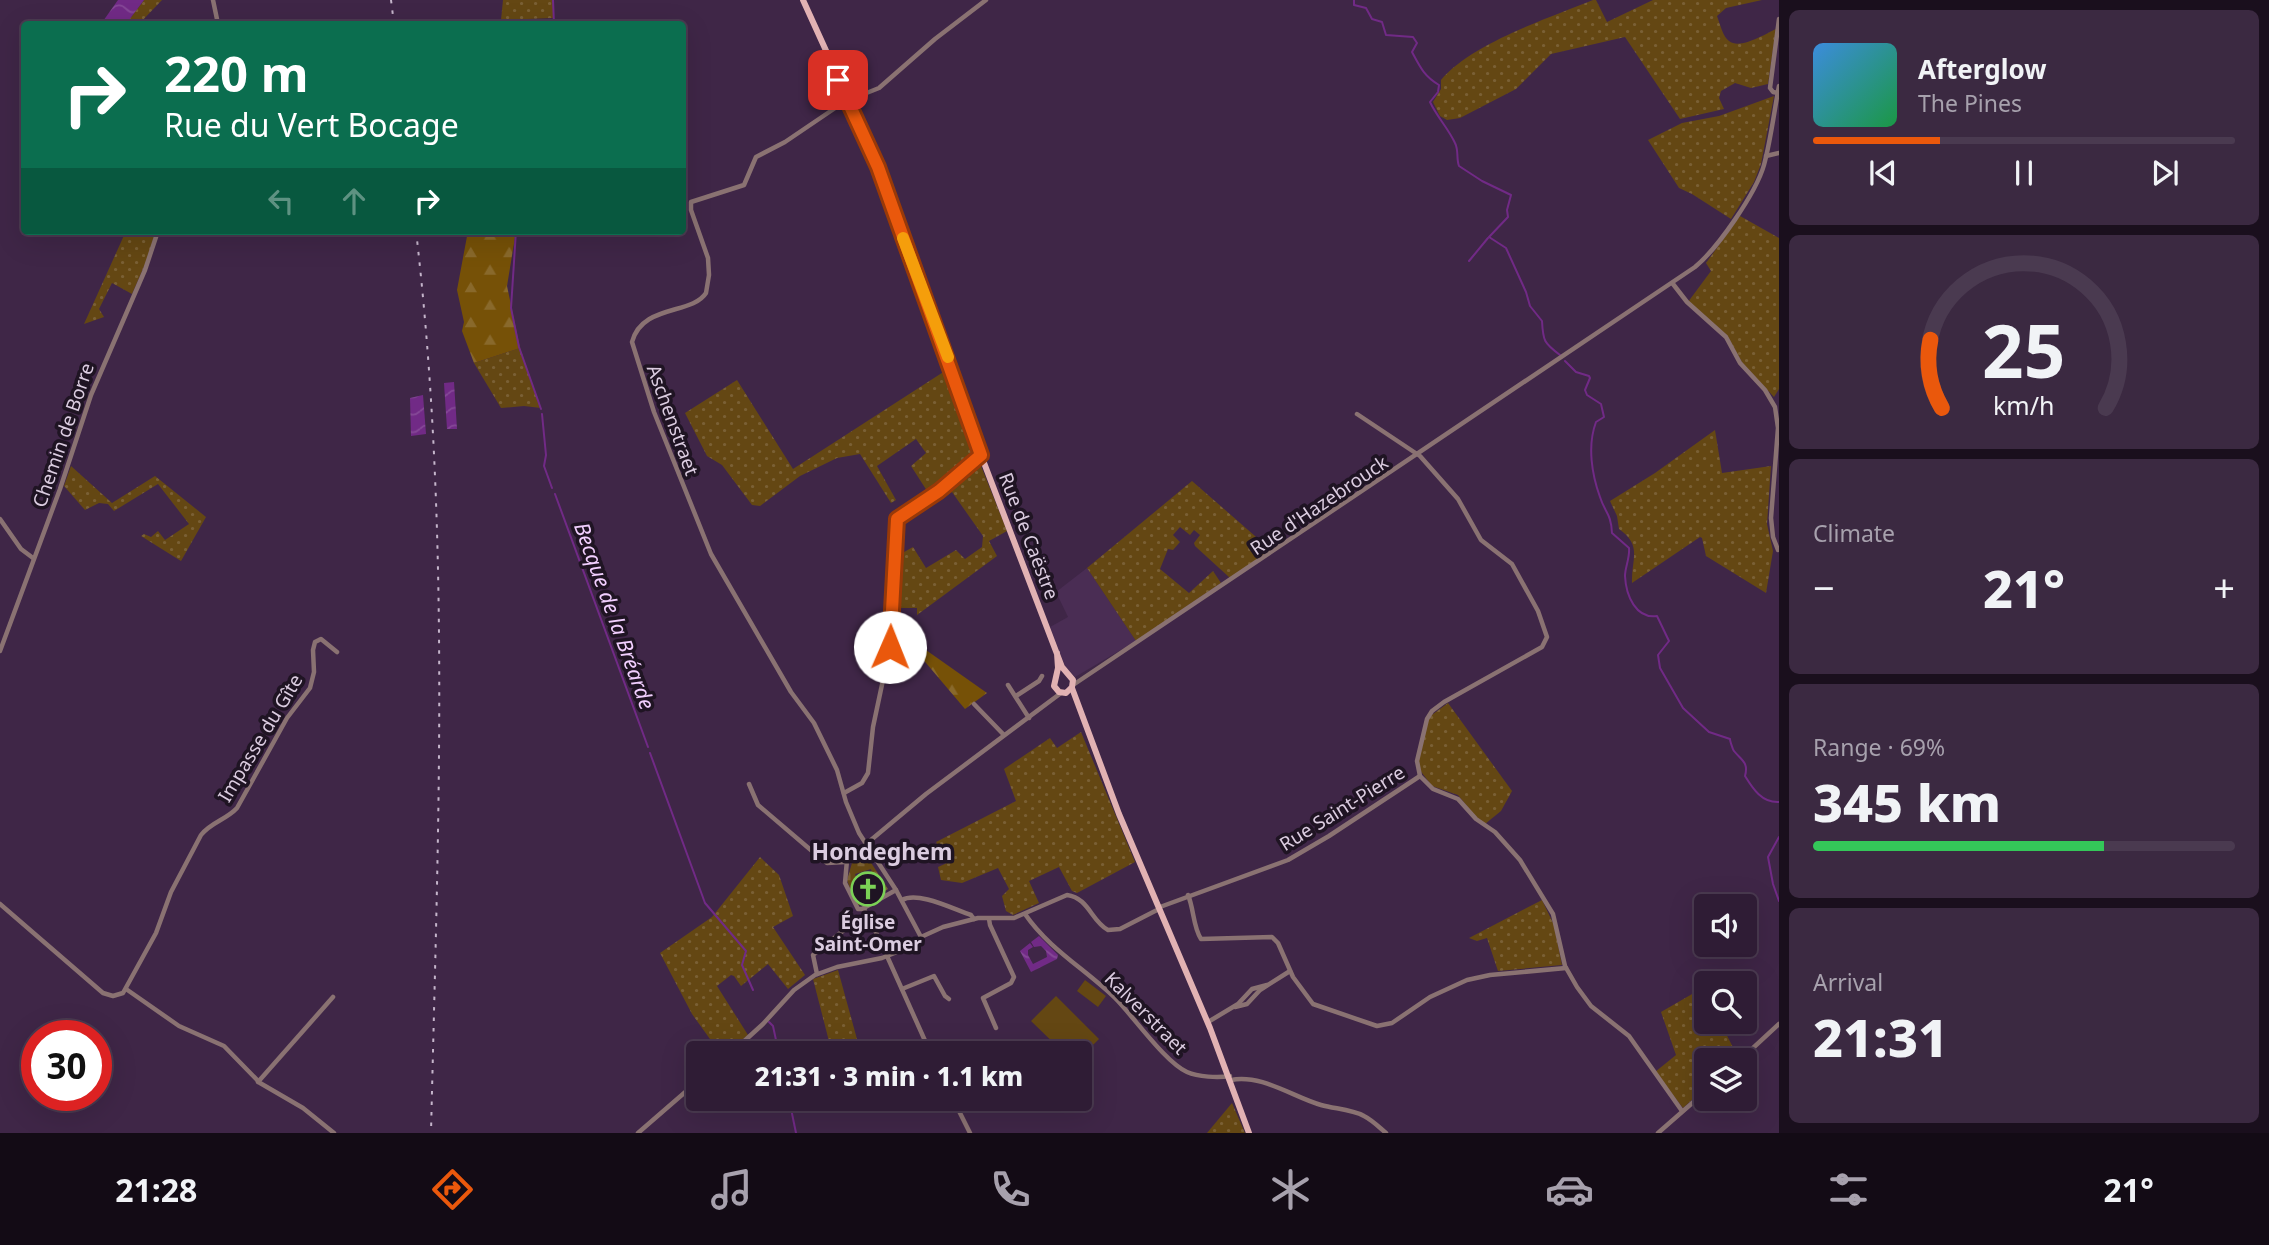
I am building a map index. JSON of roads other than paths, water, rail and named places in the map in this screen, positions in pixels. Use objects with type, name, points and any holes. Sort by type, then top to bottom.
[{"type":"main road","name":"Rue de Caëstre","points":[[803,0],[880,172],[981,455],[1066,674]]},
{"type":"main road","name":"Rue de Caëstre","points":[[1055,681],[1057,653]]},
{"type":"main road","points":[[1077,704],[1063,693],[1055,681],[1066,674],[1110,790],[1160,909],[1176,956],[1208,1022],[1249,1133]]},
{"type":"main road","points":[[1063,693],[1072,685]]},
{"type":"street","points":[[213,0],[217,21]]},
{"type":"street","points":[[848,100],[879,88],[932,41],[986,0]]},
{"type":"street","points":[[1778,93],[1770,88],[1779,19]]},
{"type":"street","name":"Rue d'Hazebrouck","points":[[1072,685],[1563,358],[1701,262],[1756,184],[1766,156],[1779,86]]},
{"type":"street","name":"Aschenstraet","points":[[848,100],[789,140],[755,157],[751,163],[749,178],[743,186],[691,202],[691,211],[709,261],[706,293],[699,301],[657,314],[638,331],[632,342],[653,408],[710,555],[791,692],[814,723],[837,770],[856,826],[902,900],[921,937]]},
{"type":"street","points":[[1766,156],[1779,153]]},
{"type":"street","name":"Chemin de Borre","points":[[0,650],[62,484],[96,382],[143,274],[157,235]]},
{"type":"street","points":[[1673,284],[1687,302],[1726,337],[1738,360],[1765,390],[1775,407],[1778,424],[1771,512],[1773,537],[1778,550]]},
{"type":"street","points":[[1357,414],[1418,455],[1458,499],[1480,540],[1512,564],[1536,606],[1547,638],[1543,646],[1432,711],[1427,719],[1417,761],[1420,776],[1433,789],[1457,798],[1474,817],[1495,832],[1522,862],[1553,914],[1566,968],[1591,1006],[1629,1037],[1682,1111]]},
{"type":"street","points":[[844,793],[858,786],[866,777],[873,727],[888,662],[897,519],[939,491],[981,455]]},
{"type":"street","points":[[0,519],[23,551],[33,558]]},
{"type":"street","name":"Impasse du Gîte","points":[[125,989],[156,933],[171,892],[201,835],[208,827],[229,816],[237,808],[287,718],[309,691],[314,672],[315,642],[321,639],[337,652]]},
{"type":"street","points":[[888,662],[902,664],[908,671]]},
{"type":"street","points":[[1016,697],[1042,676]]},
{"type":"street","points":[[1044,707],[1052,696],[1055,681]]},
{"type":"street","points":[[1008,685],[1029,718]]},
{"type":"street","points":[[896,890],[859,910],[846,885],[845,862],[926,794],[1063,693]]},
{"type":"street","points":[[974,704],[1004,735]]},
{"type":"street","name":"Rue Saint-Pierre","points":[[817,974],[888,956],[943,928],[974,919],[1008,919],[1025,914],[1059,897],[1072,895],[1083,901],[1102,927],[1110,931],[1122,928],[1188,895],[1291,858],[1420,776]]},
{"type":"street","points":[[749,784],[758,805],[818,857],[827,863],[845,862]]},
{"type":"street","points":[[1188,895],[1200,938],[1212,940],[1272,937],[1278,943],[1303,993],[1315,1006],[1380,1027],[1392,1023],[1430,997],[1467,980],[1490,975],[1566,968]]},
{"type":"street","points":[[902,900],[911,896],[927,900],[971,915],[974,919]]},
{"type":"street","points":[[0,904],[104,995],[114,996],[125,989],[179,1026],[225,1046],[258,1082],[300,1106],[334,1133]]},
{"type":"street","points":[[864,909],[925,1041]]},
{"type":"street","name":"Kalverstraet","points":[[1025,914],[1055,949],[1113,996],[1182,1069],[1194,1074],[1271,1086],[1321,1105],[1359,1114],[1386,1133]]},
{"type":"street","points":[[989,918],[1014,978],[1011,983],[984,998],[996,1028]]},
{"type":"street","points":[[744,1041],[794,990],[817,974],[813,955],[854,922]]},
{"type":"street","points":[[1208,1022],[1234,1007],[1247,1004],[1267,985],[1290,971]]},
{"type":"street","points":[[902,989],[934,976],[945,996],[950,999]]},
{"type":"street","points":[[258,1082],[333,997]]},
{"type":"street","points":[[1753,1048],[1779,1024]]},
{"type":"street","points":[[638,1133],[686,1091]]},
{"type":"street","points":[[1658,1133],[1694,1101]]},
{"type":"street","points":[[959,1111],[970,1133]]},
{"type":"water","points":[[118,0],[144,0],[128,21],[103,21]]},
{"type":"water","points":[[454,382],[457,429],[447,429],[444,383]]},
{"type":"water","points":[[423,395],[426,434],[411,436],[410,398]]},
{"type":"water","points":[[1039,936],[1058,955],[1057,959],[1031,972],[1020,951],[1030,943],[1033,947],[1028,950],[1028,955],[1033,964],[1047,957],[1041,946],[1034,947],[1031,942]]},
{"type":"waterway","name":"Becque de la Bréarde","points":[[553,0],[554,21]]},
{"type":"waterway","points":[[1354,0],[1354,5],[1366,8],[1372,19],[1382,22],[1386,35],[1413,37],[1417,43],[1412,52],[1420,67],[1439,85],[1438,92],[1430,102],[1455,143],[1459,166],[1511,195],[1508,217],[1489,237],[1506,248],[1530,306],[1542,321],[1545,341],[1560,355]]},
{"type":"waterway","name":"Becque de la Bréarde","points":[[516,235],[511,308],[519,347],[541,409]]},
{"type":"waterway","points":[[1469,261],[1488,238]]},
{"type":"waterway","points":[[1565,361],[1576,372],[1589,376],[1585,390],[1587,395],[1601,404],[1604,417],[1596,422],[1592,441],[1595,479],[1612,533],[1629,548],[1625,576],[1630,598],[1643,614],[1657,616],[1669,641],[1658,655],[1660,668],[1683,708],[1709,732],[1730,739],[1734,750],[1745,764],[1745,776],[1755,790],[1763,798],[1779,802]]},
{"type":"waterway","name":"Becque de la Bréarde","points":[[542,414],[546,455],[544,466],[552,488]]},
{"type":"waterway","name":"Becque de la Bréarde","points":[[555,494],[648,747]]},
{"type":"waterway","name":"Becque de la Bréarde","points":[[650,753],[705,903],[746,951],[742,965],[753,990]]},
{"type":"waterway","points":[[1779,837],[1768,857],[1779,901]]},
{"type":"waterway","name":"Becque de la Bréarde","points":[[769,1022],[773,1026],[776,1041]]},
{"type":"waterway","name":"Becque de la Bréarde","points":[[791,1111],[796,1133]]},
{"type":"railway","points":[[391,0],[394,21]]},
{"type":"railway","points":[[416,235],[427,344],[438,569],[439,794],[431,1133]]},
{"type":"place","name":"Église Saint-Omer","points":[[868,889]]},
{"type":"district","name":"Hondeghem","points":[[882,852]]}]
